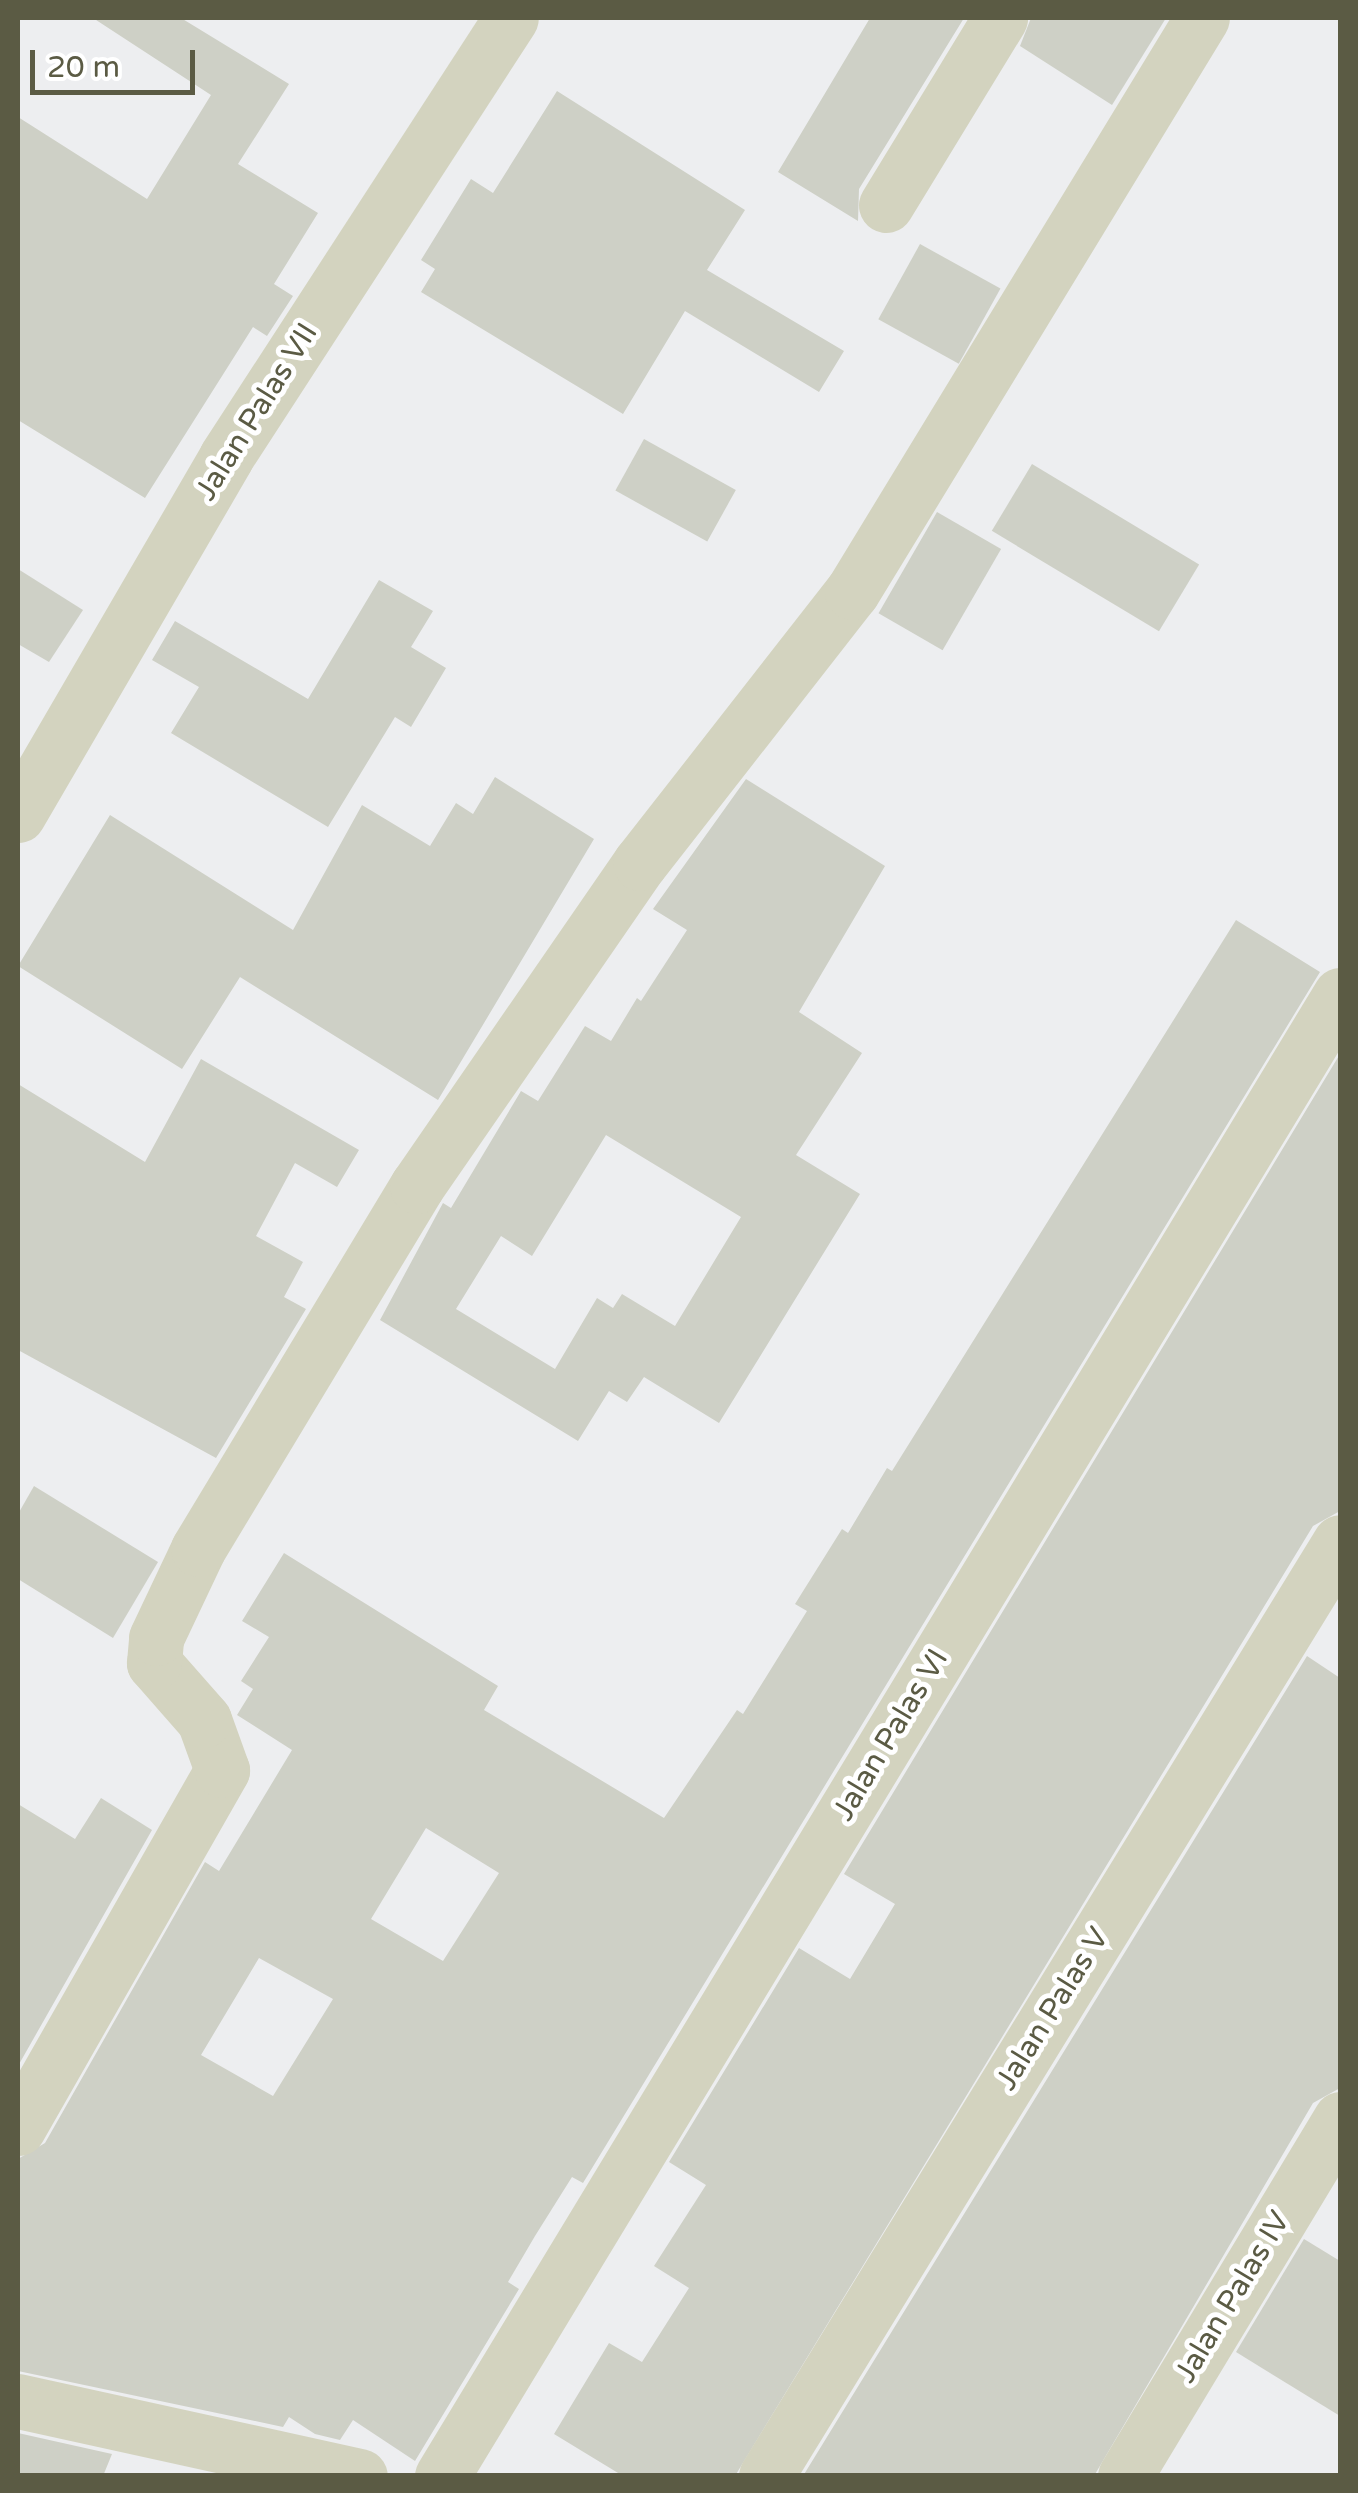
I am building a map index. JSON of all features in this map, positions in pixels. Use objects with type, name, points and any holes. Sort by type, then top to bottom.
[{"type":"street","name":"Jalan Palas VII","points":[[18,815],[226,457],[511,18]]},
{"type":"street","points":[[886,204],[1000,18]]},
{"type":"street","points":[[18,2128],[222,1770],[204,1720],[154,1663],[156,1638],[198,1549],[418,1186],[640,863],[852,592],[1202,18]]},
{"type":"street","name":"Jalan Palas VI","points":[[442,2476],[1340,995]]},
{"type":"street","name":"Jalan Palas V","points":[[766,2476],[1340,1542]]},
{"type":"street","name":"Jalan Palas IV","points":[[1126,2476],[1340,2119]]},
{"type":"street","points":[[18,2401],[360,2476]]},
{"type":"building","points":[[93,18],[181,18],[289,84],[238,164],[318,213],[274,284],[293,296],[267,336],[253,327],[145,498],[18,420],[18,117],[147,199],[211,95]]},
{"type":"building","points":[[870,18],[964,18],[859,189],[858,221],[778,172]]},
{"type":"building","points":[[1031,18],[1166,18],[1112,105],[1020,46]]},
{"type":"building","points":[[557,91],[745,210],[707,270],[844,351],[819,392],[685,311],[623,414],[421,292],[435,269],[421,260],[471,179],[493,193]]},
{"type":"building","points":[[920,244],[1000,289],[959,364],[878,319]]},
{"type":"building","points":[[644,439],[736,490],[707,542],[615,491]]},
{"type":"building","points":[[1032,464],[1199,564],[1159,631],[992,531]]},
{"type":"building","points":[[937,512],[1001,549],[943,650],[878,613]]},
{"type":"building","points":[[18,569],[83,610],[49,662],[18,644]]},
{"type":"building","points":[[379,580],[433,611],[411,647],[446,668],[411,727],[395,717],[328,827],[171,733],[199,687],[152,660],[175,621],[308,699]]},
{"type":"building","points":[[495,777],[594,839],[438,1100],[240,977],[182,1069],[18,966],[110,815],[293,930],[362,805],[430,846],[456,803],[473,814]]},
{"type":"building","points":[[746,779],[885,866],[799,1012],[862,1053],[796,1155],[860,1194],[719,1423],[644,1377],[627,1402],[609,1391],[578,1441],[380,1320],[443,1203],[451,1208],[521,1091],[538,1101],[585,1026],[611,1041],[637,998],[641,1001],[687,930],[653,909]],"holes":[[[606,1135],[741,1217],[675,1326],[622,1294],[613,1308],[597,1298],[555,1369],[456,1309],[501,1236],[532,1256]]]},
{"type":"building","points":[[1236,920],[1320,972],[583,2183],[572,2177],[535,2236],[508,2282],[519,2289],[415,2461],[353,2420],[340,2440],[315,2434],[289,2417],[283,2427],[18,2371],[18,2159],[45,2143],[205,1862],[219,1871],[292,1750],[237,1715],[253,1689],[241,1681],[269,1637],[242,1621],[284,1553],[498,1686],[484,1710],[664,1818],[737,1710],[743,1714],[807,1611],[795,1604],[842,1529],[848,1533],[887,1468],[892,1471]],"holes":[[[426,1828],[499,1873],[443,1961],[371,1919]],[[259,1958],[333,1999],[273,2096],[201,2055]]]},
{"type":"building","points":[[1340,1054],[1340,1511],[1313,1526],[735,2476],[623,2476],[554,2434],[609,2343],[642,2362],[689,2288],[654,2266],[706,2185],[669,2162],[799,1948],[850,1979],[895,1904],[844,1874]]},
{"type":"building","points":[[201,1059],[359,1150],[337,1187],[295,1163],[256,1236],[303,1262],[284,1297],[306,1309],[216,1458],[18,1350],[18,1084],[145,1162]]},
{"type":"building","points":[[34,1486],[158,1562],[113,1638],[18,1579],[18,1514]]},
{"type":"building","points":[[1307,1656],[1340,1678],[1340,2088],[1313,2103],[1094,2476],[803,2476]]},
{"type":"building","points":[[101,1798],[152,1830],[18,2066],[18,1804],[75,1839]]},
{"type":"building","points":[[1304,2239],[1340,2261],[1340,2416],[1236,2352]]},
{"type":"building","points":[[18,2433],[112,2454],[103,2476],[18,2475]]}]
